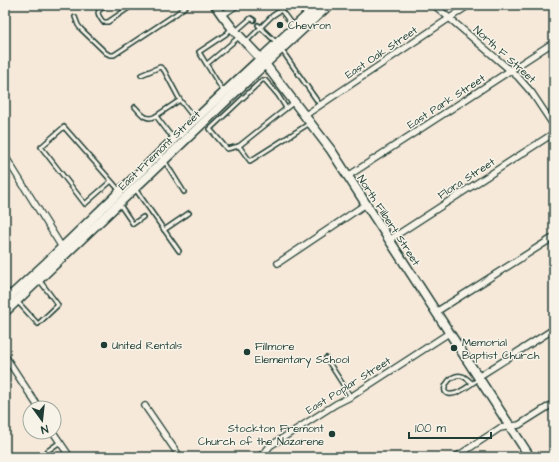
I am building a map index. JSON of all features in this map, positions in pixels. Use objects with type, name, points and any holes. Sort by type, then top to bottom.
[{"type":"main road","name":"North Filbert Street","points":[[215,5],[238,34],[263,61],[331,150],[436,312],[476,380],[530,457]]},
{"type":"main road","name":"East Fremont Street","points":[[5,312],[11,300],[64,250],[135,188],[162,157],[296,30],[318,5]]},
{"type":"main road","name":"East Fremont Street","points":[[296,30],[329,5]]},
{"type":"main road","name":"East Fremont Street","points":[[11,300],[39,279],[64,250],[120,191],[162,157],[175,138],[195,120],[204,116],[224,92],[245,78]]},
{"type":"street","points":[[222,15],[237,5]]},
{"type":"street","name":"North F Street","points":[[434,5],[518,77],[532,92],[554,126]]},
{"type":"street","name":"East Oak Street","points":[[304,116],[469,5]]},
{"type":"street","name":"East Park Street","points":[[348,176],[554,42]]},
{"type":"street","name":"Flora Street","points":[[389,240],[554,133]]},
{"type":"street","points":[[5,156],[64,250]]},
{"type":"street","points":[[278,263],[366,204]]},
{"type":"street","points":[[436,312],[554,237]]},
{"type":"street","points":[[5,289],[11,300]]},
{"type":"street","points":[[476,380],[554,329]]},
{"type":"street","name":"East Poplar Street","points":[[259,457],[270,446],[336,404],[351,397],[449,333]]},
{"type":"street","points":[[5,356],[33,400]]},
{"type":"street","points":[[456,457],[500,428],[519,425],[554,403]]},
{"type":"street","points":[[145,406],[180,457]]},
{"type":"street","points":[[60,442],[70,457]]},
{"type":"lane","points":[[106,5],[98,11],[98,15],[103,22],[106,23],[133,5]]},
{"type":"lane","points":[[75,17],[81,29],[106,53],[114,55],[176,14],[187,5]]},
{"type":"lane","points":[[224,92],[199,52],[226,34],[238,34],[259,26],[281,10],[296,30]]},
{"type":"lane","points":[[207,64],[238,34],[251,18],[254,20]]},
{"type":"lane","points":[[259,26],[279,46],[320,105]]},
{"type":"lane","points":[[141,75],[160,67],[164,70],[180,100],[195,120]]},
{"type":"lane","points":[[245,78],[253,88]]},
{"type":"lane","points":[[286,108],[278,95],[265,80],[262,80],[210,129],[227,149],[239,146],[294,102]]},
{"type":"lane","points":[[135,107],[147,118],[152,119],[180,100]]},
{"type":"lane","points":[[156,116],[168,132],[175,138]]},
{"type":"lane","points":[[204,116],[213,126]]},
{"type":"lane","points":[[239,146],[250,161],[310,123]]},
{"type":"lane","points":[[110,182],[85,204],[41,147],[64,127],[110,182],[120,191]]},
{"type":"lane","points":[[162,157],[184,192]]},
{"type":"lane","points":[[135,188],[179,251]]},
{"type":"lane","points":[[118,204],[133,224],[143,217]]},
{"type":"lane","points":[[164,230],[189,213]]},
{"type":"lane","points":[[11,300],[38,324],[58,305],[39,279]]},
{"type":"lane","points":[[326,358],[351,397]]},
{"type":"lane","points":[[457,376],[463,376],[476,380],[457,393],[448,394],[445,391],[444,387],[446,382],[457,376]]},
{"type":"lane","points":[[39,457],[60,442]]},
{"type":"place","name":"Chevron","points":[[280,25]]},
{"type":"place","name":"United Rentals","points":[[104,345]]},
{"type":"place","name":"Memorial Baptist Church","points":[[454,348]]},
{"type":"place","name":"Fillmore Elementary School","points":[[247,352]]},
{"type":"place","name":"Stockton Fremont Church of the Nazarene","points":[[332,434]]}]
